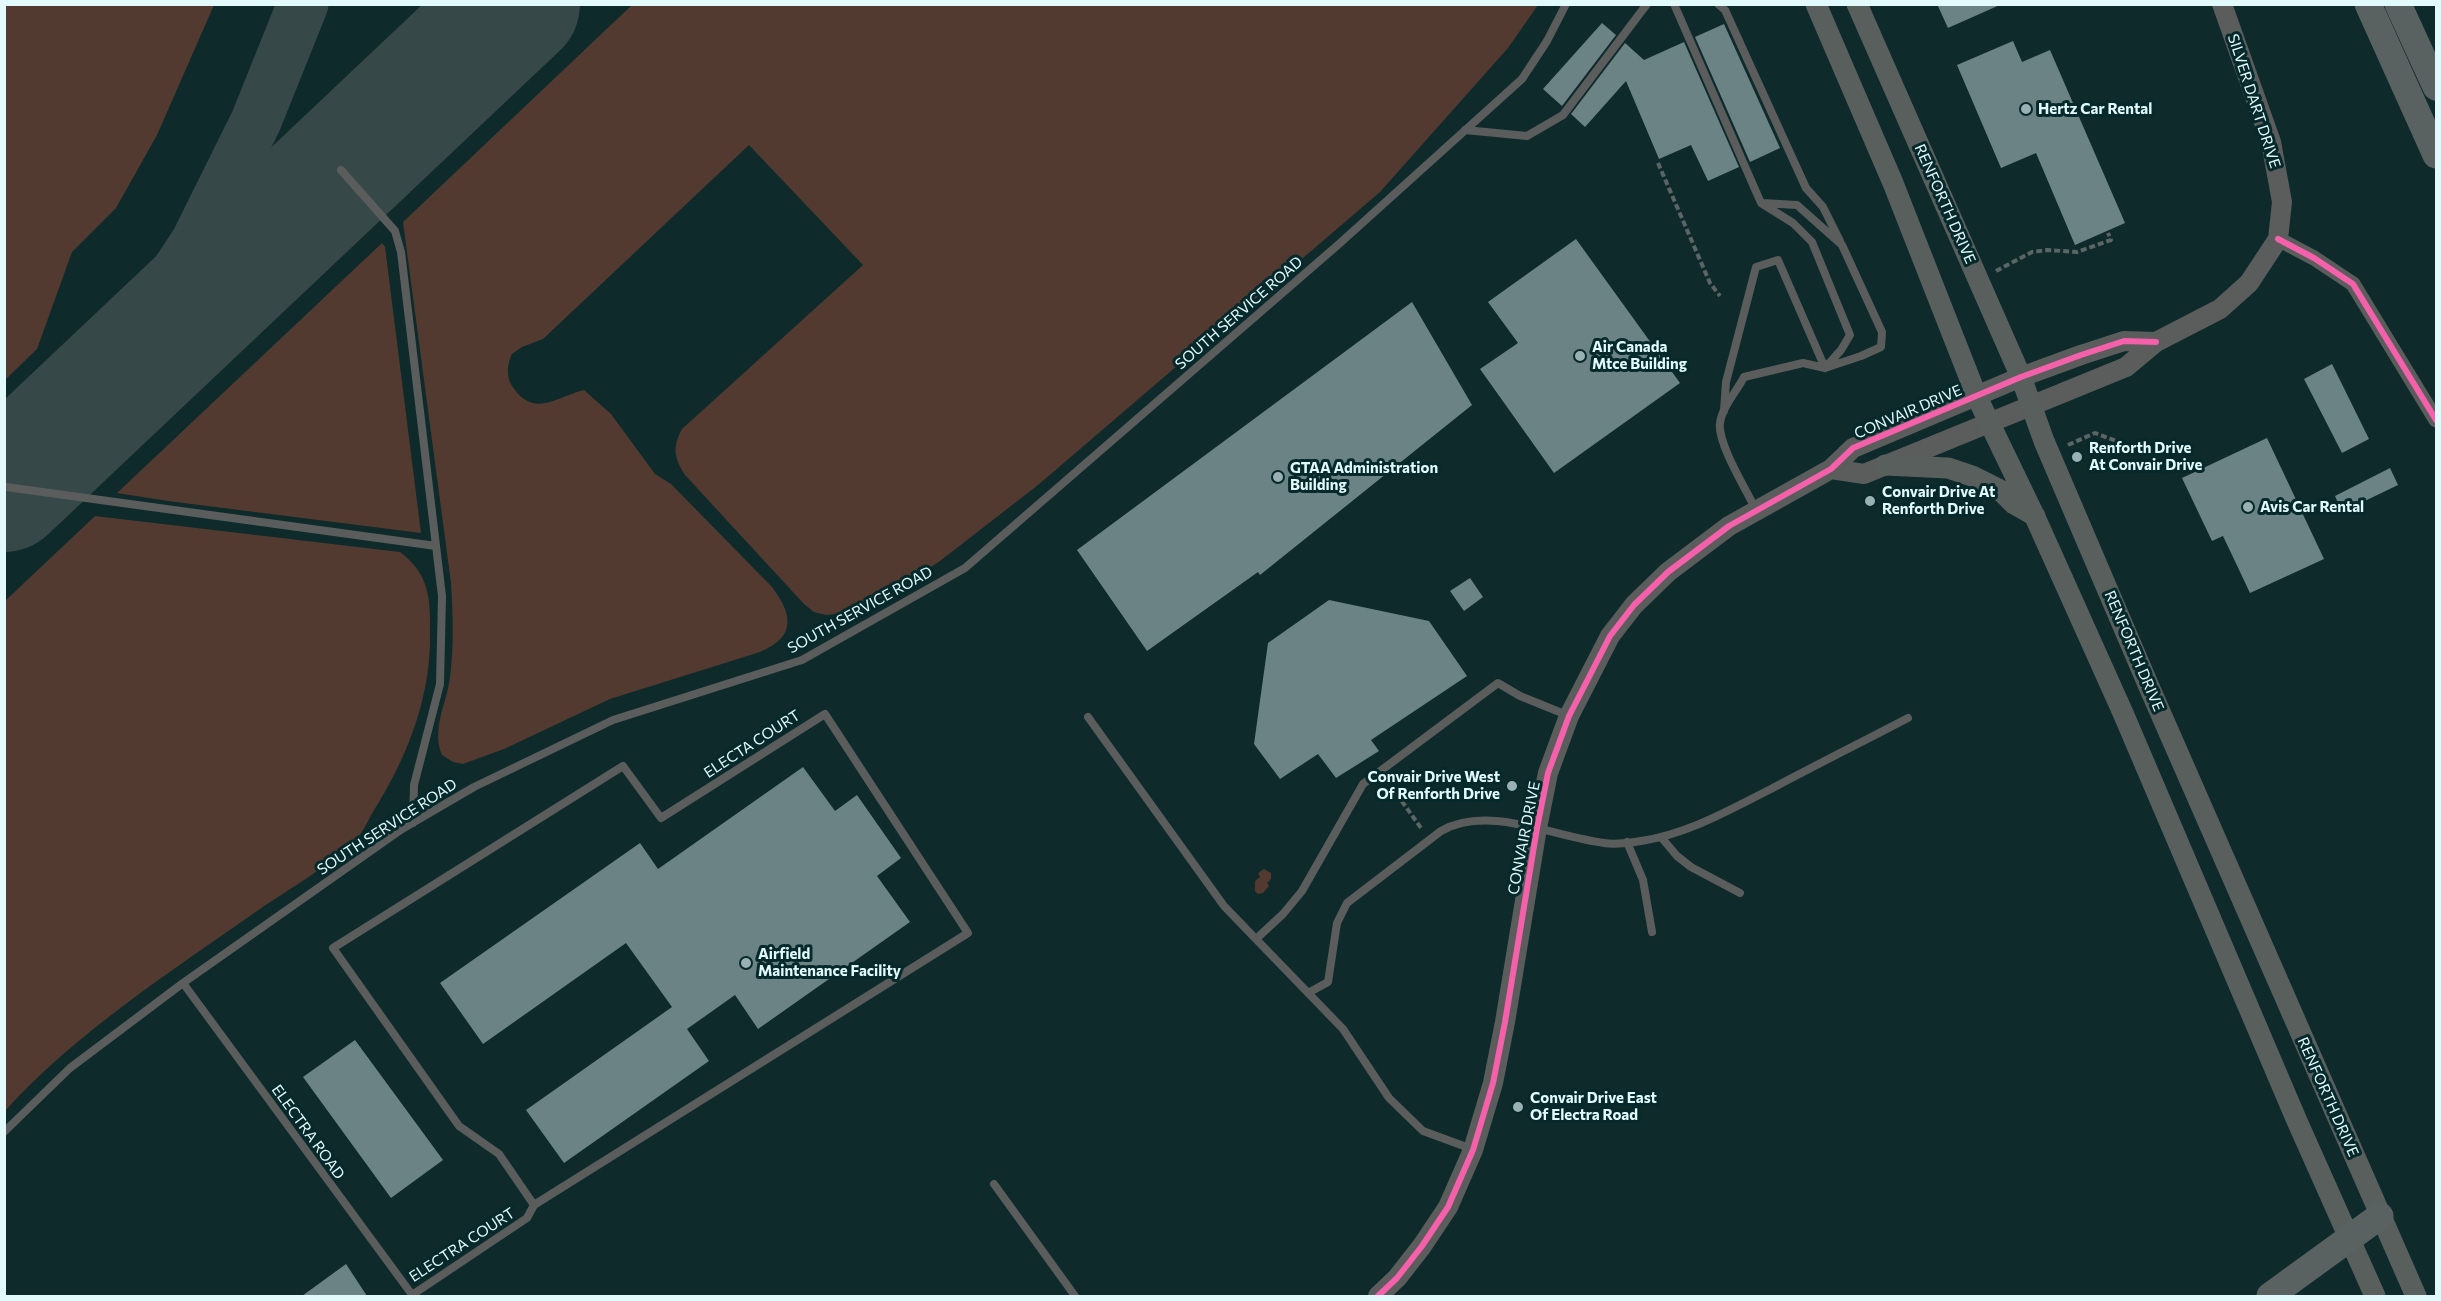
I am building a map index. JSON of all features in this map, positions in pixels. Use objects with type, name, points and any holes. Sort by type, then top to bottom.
[{"type":"highway","points":[[2368,4],[2436,155]]},
{"type":"highway","points":[[2398,4],[2436,87]]},
{"type":"highway","points":[[2270,1296],[2380,1216]]},
{"type":"main road","points":[[1816,4],[1893,183],[1977,397],[2035,516],[2123,713],[2375,1296]]},
{"type":"main road","name":"RENFORTH DRIVE","points":[[1857,4],[2021,377],[2031,407],[2160,711],[2416,1296]]},
{"type":"main road","points":[[1885,465],[1948,468],[1972,476],[2000,490],[2014,504],[2035,516]]},
{"type":"street","name":"SILVER DART DRIVE","points":[[2222,4],[2271,142],[2282,202],[2278,239]]},
{"type":"street","name":"CONVAIR DRIVE","points":[[1830,470],[1863,474],[2126,367],[2156,342],[2220,309],[2249,283],[2278,239]]},
{"type":"street","points":[[2278,239],[2314,258],[2353,284],[2436,420]]},
{"type":"street","name":"CONVAIR DRIVE","points":[[1378,1296],[1397,1278],[1448,1207],[1473,1150],[1493,1083],[1548,773],[1569,716],[1610,636],[1634,605],[1668,572],[1729,526],[1830,470],[1853,448],[2021,377],[2124,341],[2156,342]]},
{"type":"lane","name":"SOUTH SERVICE ROAD","points":[[4,1132],[70,1068],[183,983],[413,823],[474,787],[613,720],[802,660],[965,568],[1339,244],[1522,79],[1547,41],[1566,4]]},
{"type":"lane","points":[[1465,130],[1527,136],[1563,116],[1647,4]]},
{"type":"lane","points":[[1674,4],[1761,203],[1793,223],[1812,242],[1850,335],[1841,350],[1825,368]]},
{"type":"lane","points":[[1718,4],[1725,10],[1806,188],[1823,207],[1882,332],[1881,346],[1861,356],[1825,368],[1803,363],[1744,377],[1724,411],[1719,425],[1731,464],[1756,511]]},
{"type":"lane","points":[[341,170],[395,231],[401,252],[442,596],[440,684],[414,785],[413,823]]},
{"type":"lane","points":[[1761,203],[1797,206],[1842,245]]},
{"type":"lane","points":[[1724,411],[1726,382],[1756,267],[1778,260],[1825,368]]},
{"type":"lane","points":[[6,487],[436,546]]},
{"type":"lane","points":[[1256,939],[1283,915],[1302,891],[1363,784],[1498,683],[1520,696],[1569,716]]},
{"type":"lane","name":"ELECTA COURT","points":[[527,1218],[534,1205],[969,933],[825,714],[661,818],[623,766],[333,948],[459,1126],[499,1154],[534,1205]]},
{"type":"lane","points":[[1088,717],[1224,906],[1343,1029],[1389,1098],[1423,1131],[1473,1150]]},
{"type":"lane","points":[[1308,993],[1328,982],[1337,923],[1347,903],[1441,831],[1455,823],[1472,819],[1537,828],[1606,844],[1679,833],[1719,815],[1908,718]]},
{"type":"lane","points":[[1661,837],[1677,856],[1691,867],[1740,893]]},
{"type":"lane","points":[[1627,842],[1643,880],[1652,932]]},
{"type":"lane","name":"ELECTRA ROAD","points":[[183,983],[412,1295]]},
{"type":"lane","points":[[994,1184],[1075,1296]]},
{"type":"lane","name":"ELECTRA COURT","points":[[412,1295],[527,1218]]},
{"type":"path","points":[[1658,163],[1710,283],[1720,296]]},
{"type":"path","points":[[1995,271],[2032,252],[2047,250],[2077,252],[2087,249],[2111,240],[2108,233]]},
{"type":"path","points":[[2068,445],[2095,433],[2132,447]]},
{"type":"path","points":[[1380,772],[1421,828]]},
{"type":"shaded area","points":[[5,4],[214,5],[157,135],[116,208],[72,252],[37,349],[5,380]]},
{"type":"shaded area","points":[[633,4],[1538,5],[1508,48],[1380,192],[1038,485],[940,561],[888,595],[843,613],[826,615],[814,612],[804,604],[685,475],[678,463],[676,447],[682,429],[863,265],[749,145],[543,339],[522,347],[512,354],[508,374],[512,386],[528,402],[545,403],[584,390],[611,414],[655,474],[671,484],[772,587],[787,616],[785,632],[772,646],[760,652],[610,699],[504,749],[463,764],[453,762],[442,755],[438,736],[451,665],[453,630],[451,583],[403,222]]},
{"type":"shaded area","points":[[382,243],[385,247],[421,533],[117,493]]},
{"type":"shaded area","points":[[95,516],[400,552],[419,571],[427,592],[430,615],[429,665],[420,709],[405,752],[385,793],[356,839],[319,870],[125,1004],[62,1055],[5,1111],[5,601]]},
{"type":"shaded area","points":[[1264,869],[1271,873],[1271,879],[1263,893],[1258,894],[1255,891],[1255,881],[1260,877],[1258,873]]},
{"type":"building","points":[[1937,4],[2002,4],[1948,28]]},
{"type":"building","points":[[1602,23],[1616,35],[1562,106],[1543,89]]},
{"type":"building","points":[[1724,24],[1780,148],[1750,162],[1695,37]]},
{"type":"building","name":"Hertz Car Rental","points":[[2013,41],[2022,62],[2050,50],[2125,223],[2075,245],[2036,153],[2001,168],[1957,65]]},
{"type":"building","points":[[1684,42],[1739,167],[1708,181],[1691,145],[1659,159],[1626,81],[1585,127],[1571,114],[1625,43],[1644,60]]},
{"type":"building","name":"Air Canada Mtce Building","points":[[1576,239],[1680,383],[1554,473],[1480,369],[1518,343],[1488,302]]},
{"type":"building","name":"GTAA Administration Building","points":[[1412,302],[1472,405],[1260,575],[1258,572],[1147,651],[1077,550]]},
{"type":"building","points":[[2332,364],[2369,439],[2342,453],[2304,379]]},
{"type":"building","name":"Avis Car Rental","points":[[2267,438],[2324,559],[2250,593],[2223,536],[2212,541],[2182,478]]},
{"type":"building","points":[[2390,468],[2398,485],[2342,512],[2335,496]]},
{"type":"building","points":[[1470,578],[1483,597],[1464,611],[1450,591]]},
{"type":"building","points":[[1329,600],[1429,621],[1467,676],[1371,740],[1379,751],[1336,778],[1318,754],[1280,779],[1254,744],[1268,643]]},
{"type":"building","name":"Airfield Maintenance Facility","points":[[803,767],[835,811],[857,795],[901,858],[877,876],[910,922],[758,1029],[735,995],[687,1029],[709,1061],[564,1163],[526,1110],[672,1007],[626,943],[483,1044],[440,983],[640,843],[658,869]]},
{"type":"building","points":[[355,1040],[443,1160],[391,1198],[303,1077]]},
{"type":"building","points":[[346,1264],[367,1296],[302,1296]]},
{"type":"taxiway","points":[[84,413],[196,242],[256,121],[303,4]]},
{"type":"runway","points":[[4,488],[516,4]]},
{"type":"cycle path","points":[[2278,239],[2314,258],[2353,284],[2436,420]]},
{"type":"cycle path","points":[[1378,1296],[1397,1278],[1448,1207],[1473,1150],[1493,1083],[1548,773],[1569,716],[1610,636],[1634,605],[1668,572],[1729,526],[1831,469],[1853,448],[2021,377],[2081,355],[2124,341],[2156,342]]},
{"type":"place","name":"Hertz Car Rental","points":[[2026,109]]},
{"type":"place","name":"Air Canada Mtce Building","points":[[1580,356]]},
{"type":"place","name":"Renforth Drive At Convair Drive","points":[[2077,457]]},
{"type":"place","name":"GTAA Administration Building","points":[[1278,477]]},
{"type":"place","name":"Convair Drive At Renforth Drive","points":[[1870,501]]},
{"type":"place","name":"Avis Car Rental","points":[[2248,507]]},
{"type":"place","name":"Convair Drive West Of Renforth Drive","points":[[1512,786]]},
{"type":"place","name":"Airfield Maintenance Facility","points":[[746,963]]},
{"type":"place","name":"Convair Drive East Of Electra Road","points":[[1518,1107]]}]
